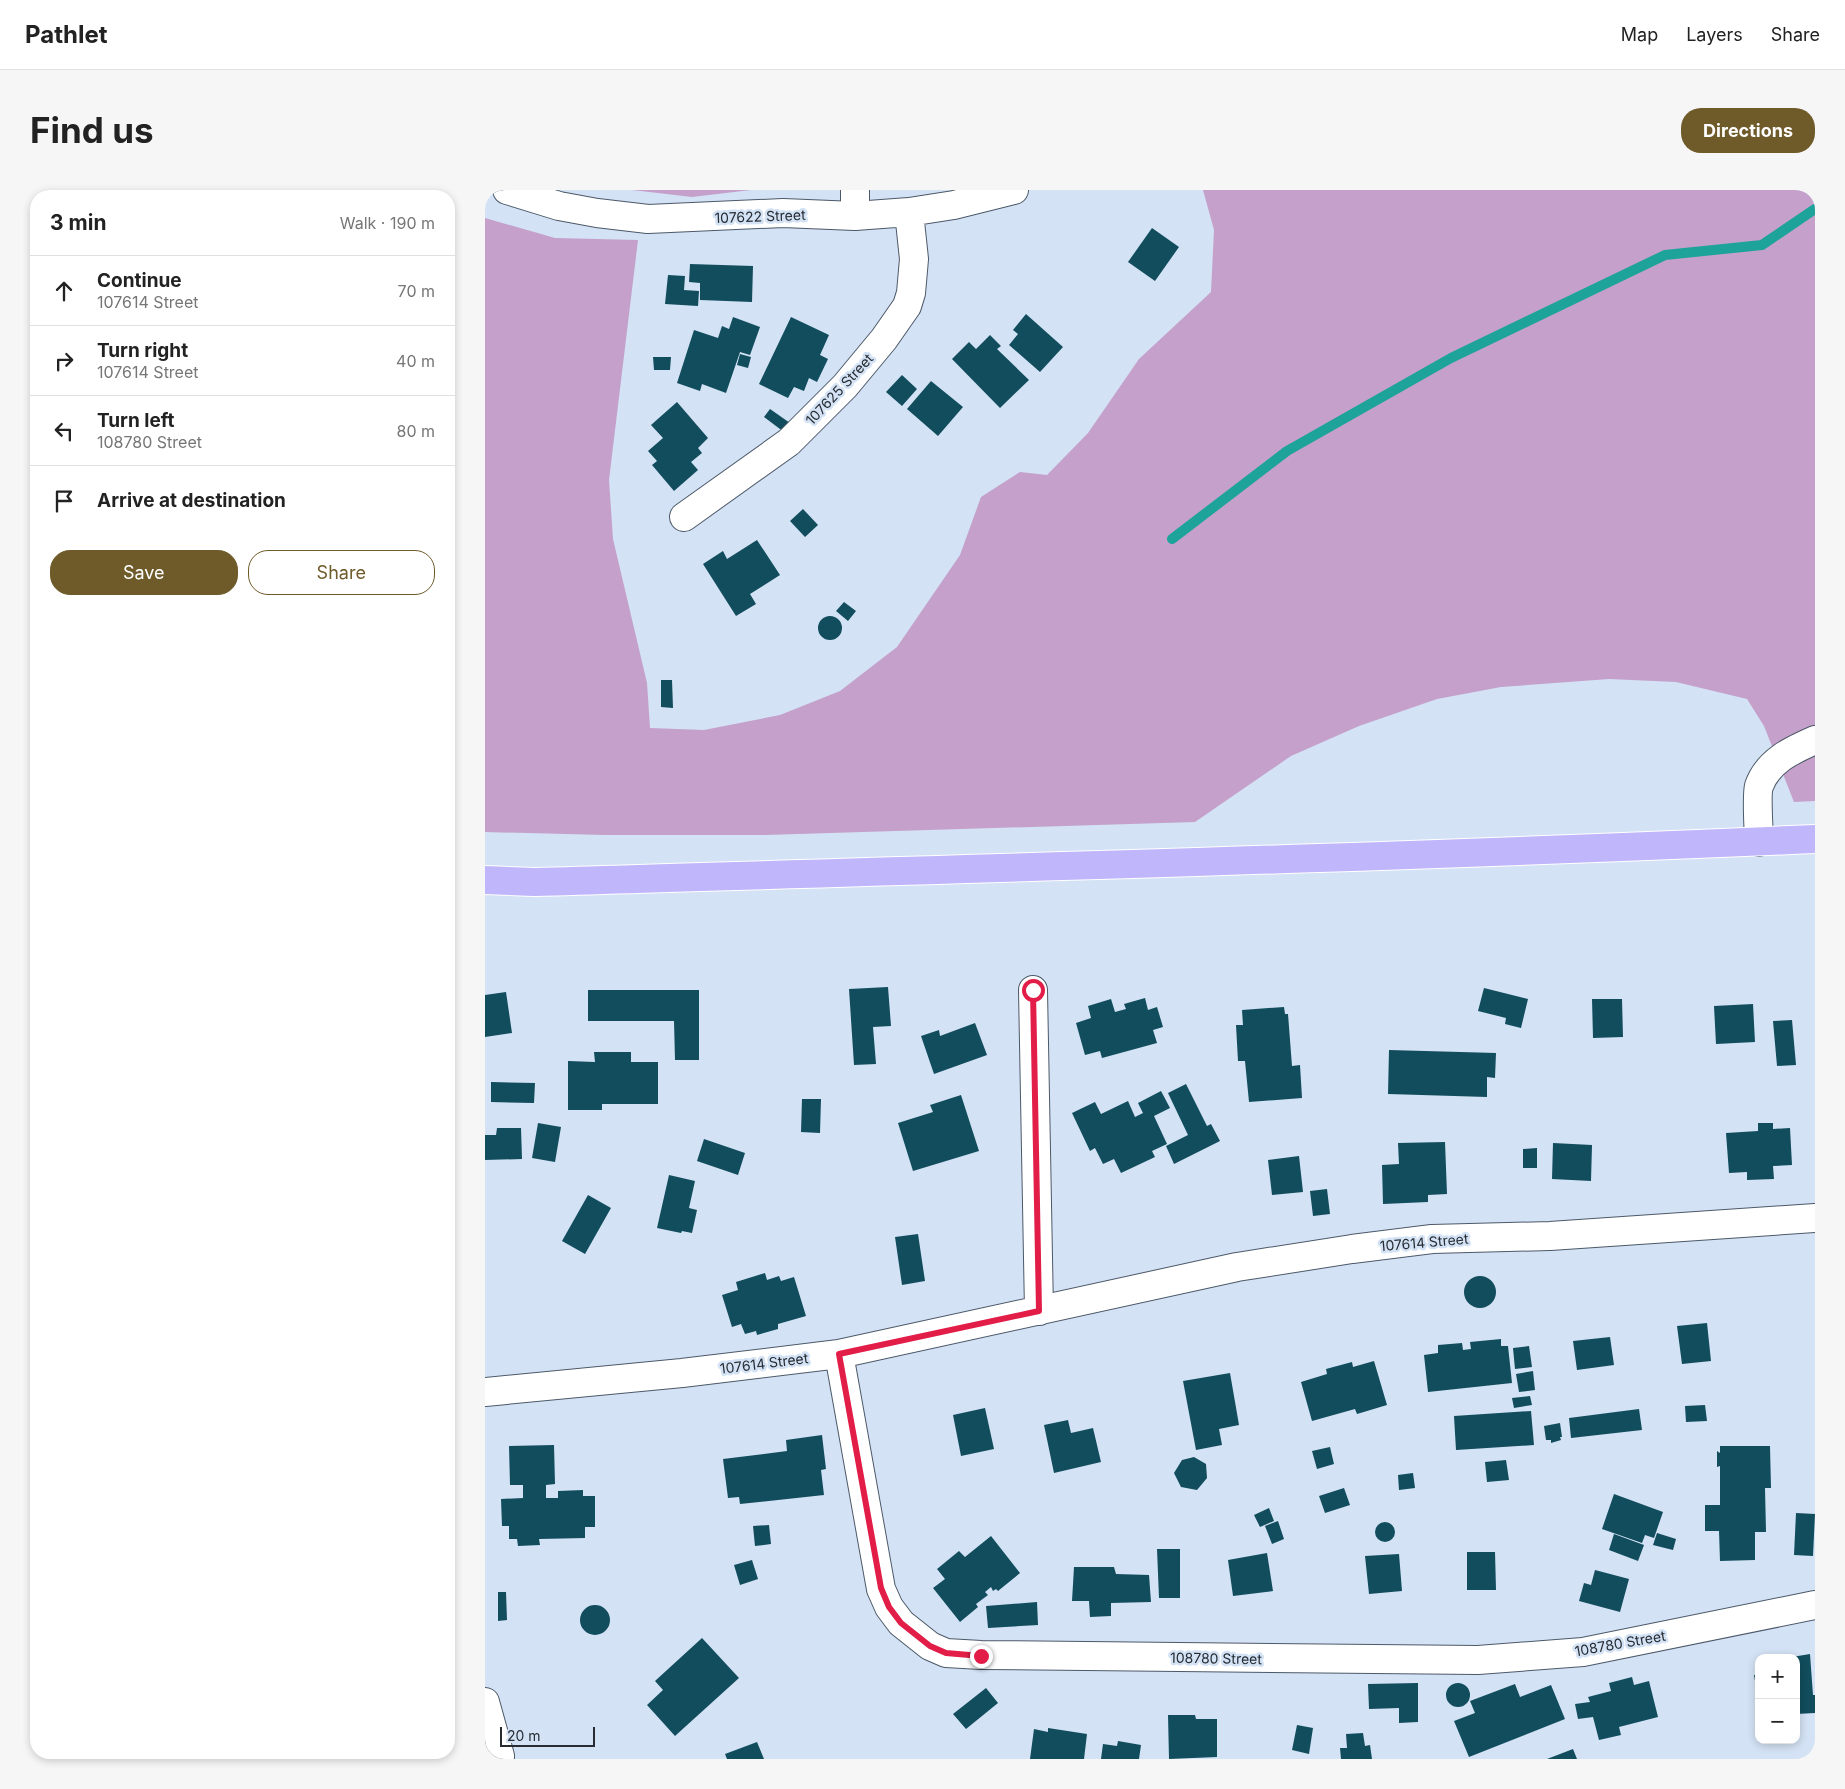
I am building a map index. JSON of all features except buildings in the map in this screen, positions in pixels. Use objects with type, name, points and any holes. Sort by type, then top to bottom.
[{"type":"main road","points":[[485,880],[535,882],[1532,852],[1815,839]]},
{"type":"street","name":"107622 Street","points":[[507,190],[559,206],[648,219],[783,213],[855,203],[909,212],[954,205],[1014,190]]},
{"type":"street","name":"107625 Street","points":[[684,517],[789,442],[845,386],[884,339],[907,306],[911,293],[914,259],[909,212]]},
{"type":"street","points":[[1759,842],[1759,787],[1771,766],[1790,751],[1815,740]]},
{"type":"street","points":[[1033,990],[1039,1311]]},
{"type":"street","name":"107614 Street","points":[[485,1392],[682,1373],[839,1354],[1237,1267],[1432,1239],[1550,1236],[1815,1218]]},
{"type":"street","name":"108780 Street","points":[[839,1354],[881,1588],[889,1607],[901,1623],[930,1646],[946,1653],[981,1656],[1478,1660],[1583,1652],[1815,1605]]},
{"type":"street","points":[[485,1702],[501,1758]]},
{"type":"shaded area","points":[[632,190],[751,190],[692,197]]},
{"type":"shaded area","points":[[1203,190],[1815,190],[1815,801],[1794,802],[1764,726],[1747,699],[1676,682],[1609,679],[1501,687],[1437,699],[1359,726],[1291,756],[1195,822],[765,835],[605,835],[485,832],[485,218],[555,238],[638,240],[609,480],[613,539],[647,683],[650,728],[704,730],[780,715],[840,691],[897,647],[960,555],[981,497],[1020,472],[1047,475],[1088,433],[1139,359],[1211,292],[1214,230]]},
{"type":"waterway","points":[[1172,539],[1287,451],[1451,358],[1665,255],[1762,245],[1815,209]]},
{"type":"route","points":[[981,1656],[946,1653],[930,1646],[901,1623],[889,1607],[881,1588],[839,1354],[1039,1311],[1033,990]]}]
